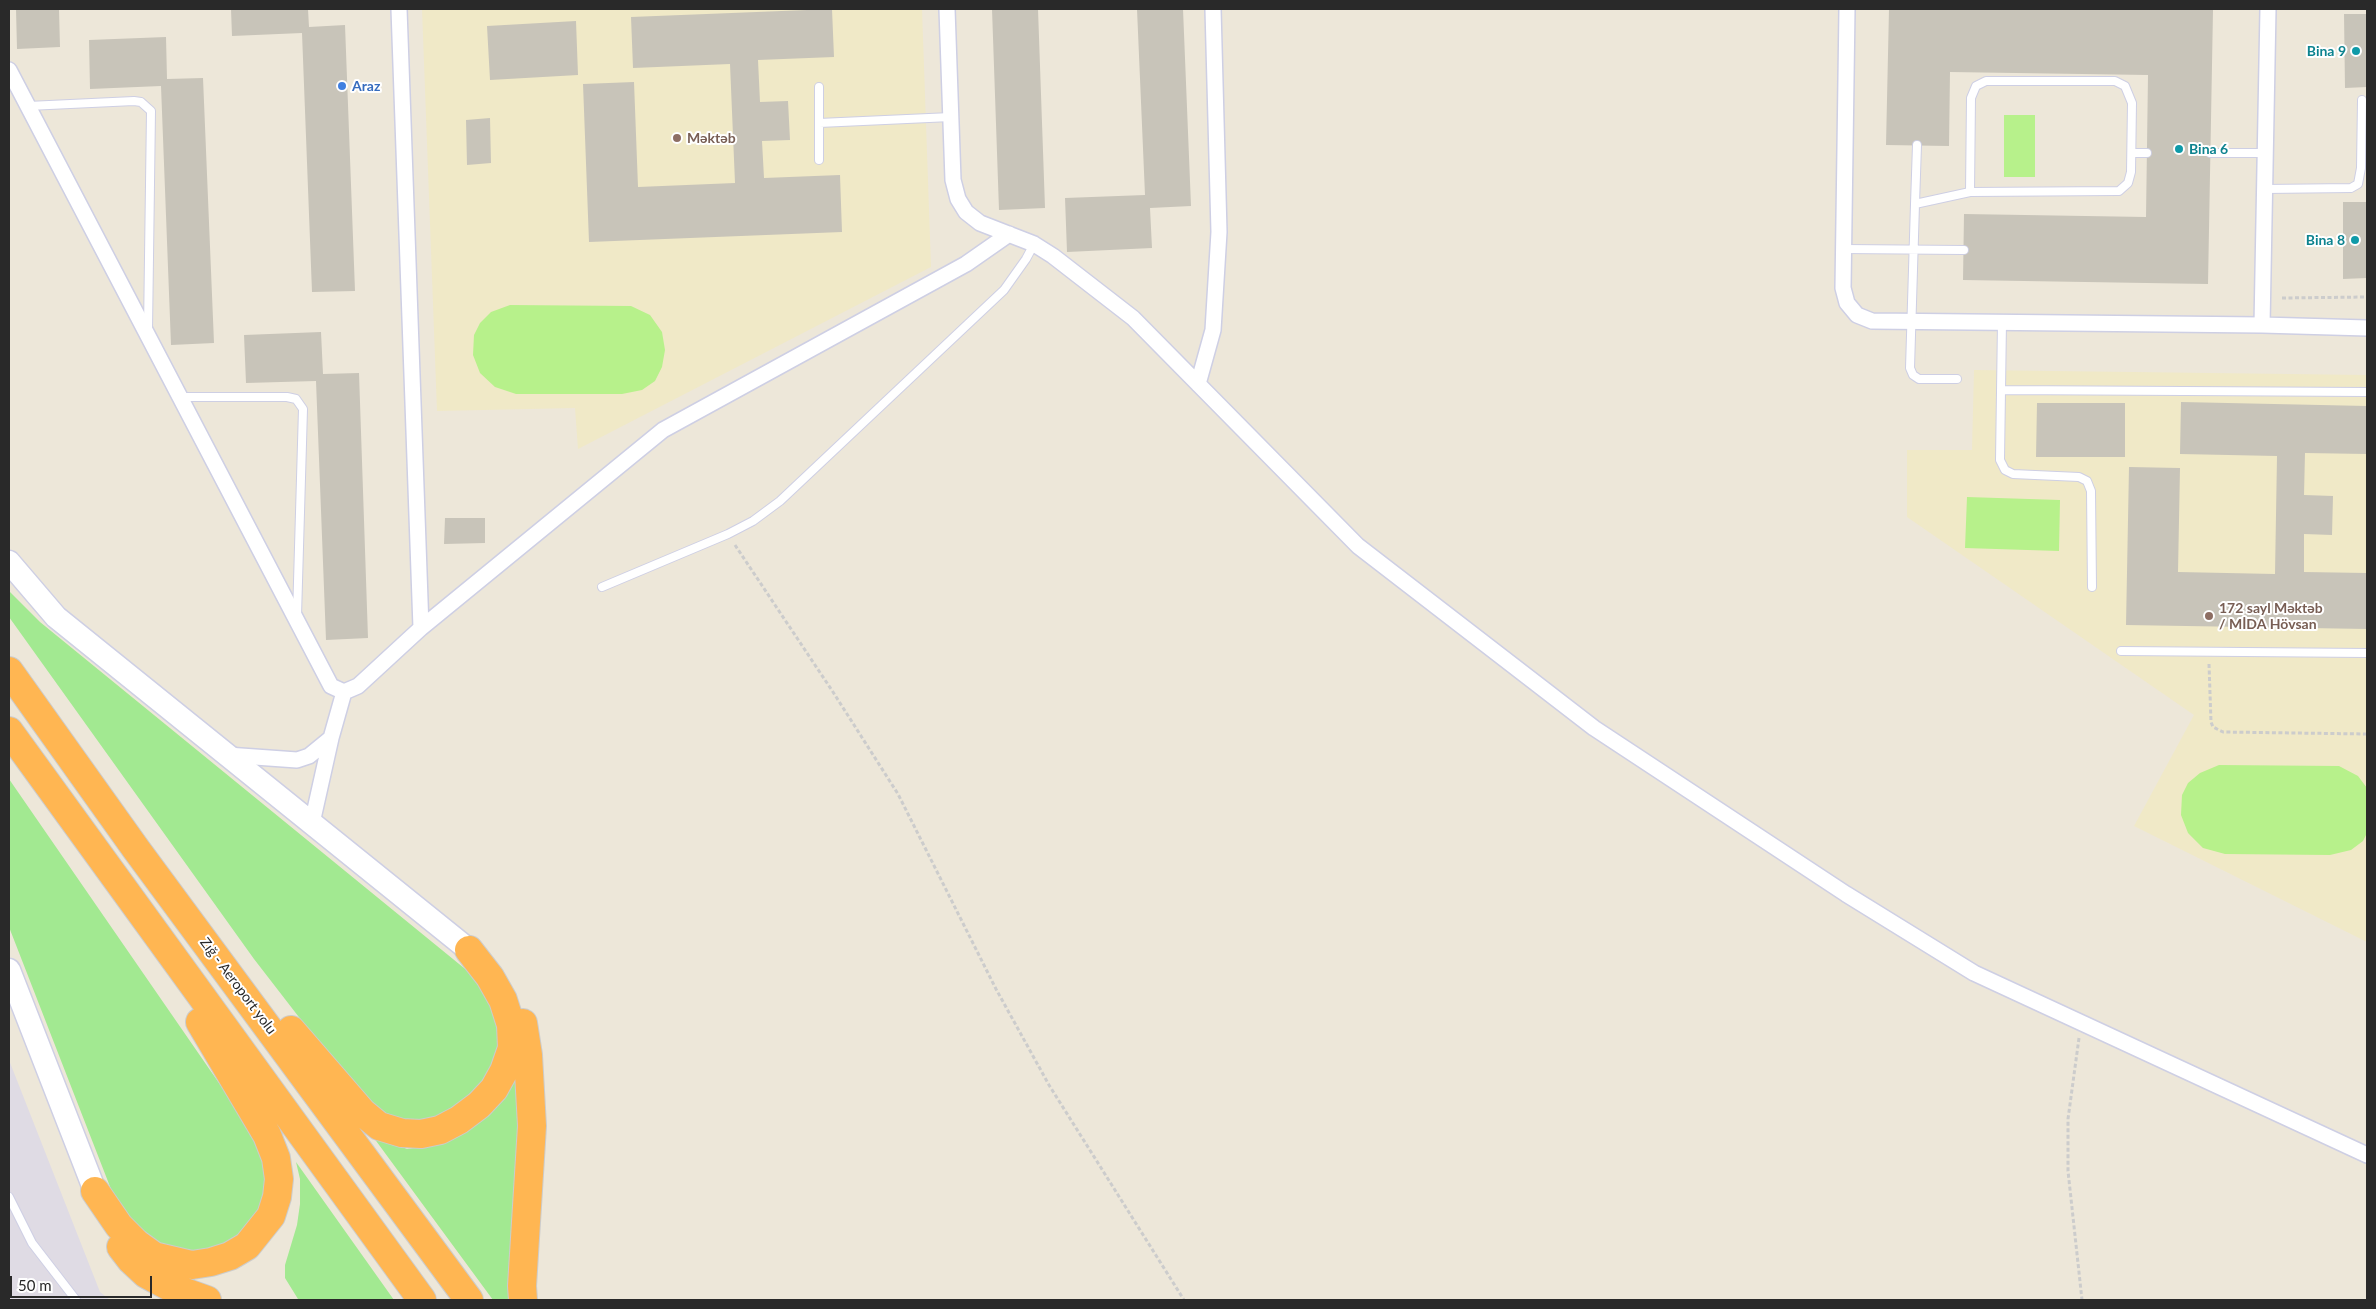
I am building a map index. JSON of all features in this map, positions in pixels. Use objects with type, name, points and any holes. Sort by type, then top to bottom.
[{"type":"highway","name":"Zığ - Aeroport yolu","points":[[9,671],[136,849],[468,1300]]},
{"type":"highway","points":[[9,731],[422,1300]]},
{"type":"highway","points":[[136,849],[362,1112],[379,1126],[402,1133],[421,1134],[440,1130],[459,1120],[479,1105],[494,1089],[504,1071],[512,1048],[511,1025],[503,1000],[470,950]]},
{"type":"highway","points":[[95,1191],[119,1226],[136,1243],[154,1256],[192,1265],[230,1256],[247,1246],[271,1216],[277,1197],[279,1178],[276,1158],[267,1135],[107,866]]},
{"type":"highway","points":[[470,950],[506,986],[518,1008],[526,1033],[532,1126],[522,1286],[523,1300]]},
{"type":"highway","points":[[95,1191],[116,1239],[131,1260],[146,1274],[168,1286],[207,1300]]},
{"type":"street","points":[[398,9],[421,628]]},
{"type":"street","points":[[947,9],[953,180],[958,199],[966,212],[980,224],[1034,244],[1132,318],[1358,546],[1594,728],[1846,894],[1974,973],[2367,1155]]},
{"type":"street","points":[[1198,384],[1212,330],[1219,232],[1213,9]]},
{"type":"street","points":[[1847,9],[1843,288],[1847,303],[1857,315],[1872,321],[2262,325],[2367,328]]},
{"type":"street","points":[[2262,325],[2268,9]]},
{"type":"street","points":[[9,70],[331,686],[344,692],[358,686],[421,628],[664,430],[966,264],[1009,234]]},
{"type":"street","points":[[9,562],[56,617],[470,950]]},
{"type":"street","points":[[312,823],[331,738],[344,692]]},
{"type":"street","points":[[227,755],[298,760],[309,756],[331,738]]},
{"type":"street","points":[[9,970],[95,1191]]},
{"type":"lane","points":[[1915,204],[1970,192],[2119,191],[2128,183],[2131,172],[2132,103],[2125,86],[2115,81],[1986,81],[1976,86],[1970,98],[1970,192]]},
{"type":"lane","points":[[819,87],[819,160]]},
{"type":"lane","points":[[2265,189],[2351,188],[2358,184],[2361,168],[2362,100]]},
{"type":"lane","points":[[28,106],[134,101],[141,102],[151,111],[148,337]]},
{"type":"lane","points":[[819,123],[951,117]]},
{"type":"lane","points":[[1917,145],[1910,368],[1919,379],[1957,379]]},
{"type":"lane","points":[[2132,153],[2147,153]]},
{"type":"lane","points":[[2210,153],[2266,153]]},
{"type":"lane","points":[[602,587],[728,534],[753,521],[780,501],[997,296],[1026,259],[1034,244]]},
{"type":"lane","points":[[1843,249],[1964,250]]},
{"type":"lane","points":[[2002,322],[2000,460],[2005,470],[2013,474],[2080,477],[2087,481],[2091,491],[2092,586]]},
{"type":"lane","points":[[2001,390],[2367,392]]},
{"type":"lane","points":[[180,397],[287,397],[296,399],[303,409],[297,622]]},
{"type":"lane","points":[[2121,651],[2367,653]]},
{"type":"lane","points":[[9,1197],[32,1243],[76,1300]]},
{"type":"path","points":[[2282,298],[2367,297]]},
{"type":"path","points":[[728,534],[898,794],[996,989],[1049,1085],[1184,1300]]},
{"type":"path","points":[[2209,651],[2211,722],[2213,727],[2223,732],[2367,734]]},
{"type":"path","points":[[2082,1023],[2068,1119],[2068,1171],[2082,1300]]},
{"type":"shaded area","name":"Məktəb","points":[[422,9],[922,9],[931,267],[578,449],[575,408],[437,411]]},
{"type":"shaded area","name":"172 sayl Məktəb / MİDA Hövsan","points":[[1974,370],[2367,375],[2367,942],[2134,826],[2194,715],[1907,517],[1907,450],[1972,450]]},
{"type":"shaded area","points":[[9,1060],[100,1292],[110,1300],[9,1300]]},
{"type":"green space","points":[[2004,115],[2035,115],[2035,177],[2004,177]]},
{"type":"green space","points":[[510,305],[631,306],[650,315],[662,332],[665,350],[662,367],[655,381],[642,390],[622,394],[516,394],[495,387],[480,373],[473,355],[474,335],[480,323],[491,312]]},
{"type":"green space","points":[[1967,497],[2060,500],[2059,551],[1965,548]]},
{"type":"green space","points":[[9,591],[40,622],[475,977],[488,996],[502,1041],[484,1087],[430,1124],[394,1121],[363,1100],[254,959],[9,617]]},
{"type":"green space","points":[[2219,765],[2339,766],[2358,776],[2367,788],[2367,833],[2363,841],[2351,850],[2330,855],[2225,854],[2203,848],[2188,833],[2181,815],[2182,795],[2188,783],[2200,773]]},
{"type":"green space","points":[[9,779],[239,1112],[265,1160],[267,1187],[260,1213],[242,1238],[215,1250],[187,1252],[157,1246],[136,1229],[116,1202],[9,927]]},
{"type":"green space","points":[[515,1070],[518,1082],[518,1146],[509,1266],[510,1300],[493,1300],[371,1134],[407,1149],[428,1146]]},
{"type":"green space","points":[[296,1162],[394,1300],[298,1299],[285,1278],[285,1265],[297,1225],[300,1204],[300,1179]]},
{"type":"building","points":[[16,9],[59,9],[60,47],[17,49]]},
{"type":"building","points":[[231,9],[308,9],[309,27],[345,25],[355,291],[312,292],[302,33],[232,36]]},
{"type":"building","points":[[832,9],[834,57],[758,60],[760,102],[788,101],[790,140],[762,141],[764,178],[840,175],[842,232],[589,242],[583,84],[634,82],[638,187],[735,183],[730,64],[633,68],[631,17]]},
{"type":"building","points":[[992,9],[1038,9],[1045,208],[999,210]]},
{"type":"building","points":[[1137,9],[1183,9],[1191,206],[1150,208],[1152,248],[1067,252],[1065,198],[1145,195]]},
{"type":"building","name":"Bina 6","points":[[1889,9],[2213,10],[2208,284],[1963,280],[1964,214],[2146,217],[2148,75],[1950,72],[1949,146],[1886,145]]},
{"type":"building","name":"Bina 9","points":[[2344,14],[2367,14],[2367,87],[2345,88]]},
{"type":"building","points":[[576,21],[578,75],[490,80],[487,26]]},
{"type":"building","points":[[166,37],[167,79],[203,78],[214,343],[171,345],[161,86],[90,89],[89,40]]},
{"type":"building","points":[[490,118],[491,163],[467,165],[466,120]]},
{"type":"building","name":"Bina 8","points":[[2343,202],[2367,202],[2367,278],[2343,279]]},
{"type":"building","points":[[321,332],[323,374],[359,373],[368,638],[326,640],[316,381],[246,383],[244,335]]},
{"type":"building","points":[[2181,402],[2367,406],[2367,454],[2305,453],[2304,495],[2333,496],[2332,535],[2304,534],[2304,572],[2367,573],[2367,629],[2126,625],[2129,467],[2180,468],[2178,572],[2275,574],[2277,456],[2180,454]]},
{"type":"building","points":[[2037,403],[2125,403],[2125,457],[2036,457]]},
{"type":"building","points":[[445,518],[485,518],[485,543],[444,544]]},
{"type":"place","name":"Bina 9","points":[[2356,51]]},
{"type":"place","name":"Araz","points":[[342,86]]},
{"type":"place","name":"Məktəb","points":[[677,138]]},
{"type":"place","name":"Bina 6","points":[[2179,149]]},
{"type":"place","name":"Bina 8","points":[[2355,240]]},
{"type":"place","name":"172 sayl Məktəb / MİDA Hövsan","points":[[2209,616]]}]
